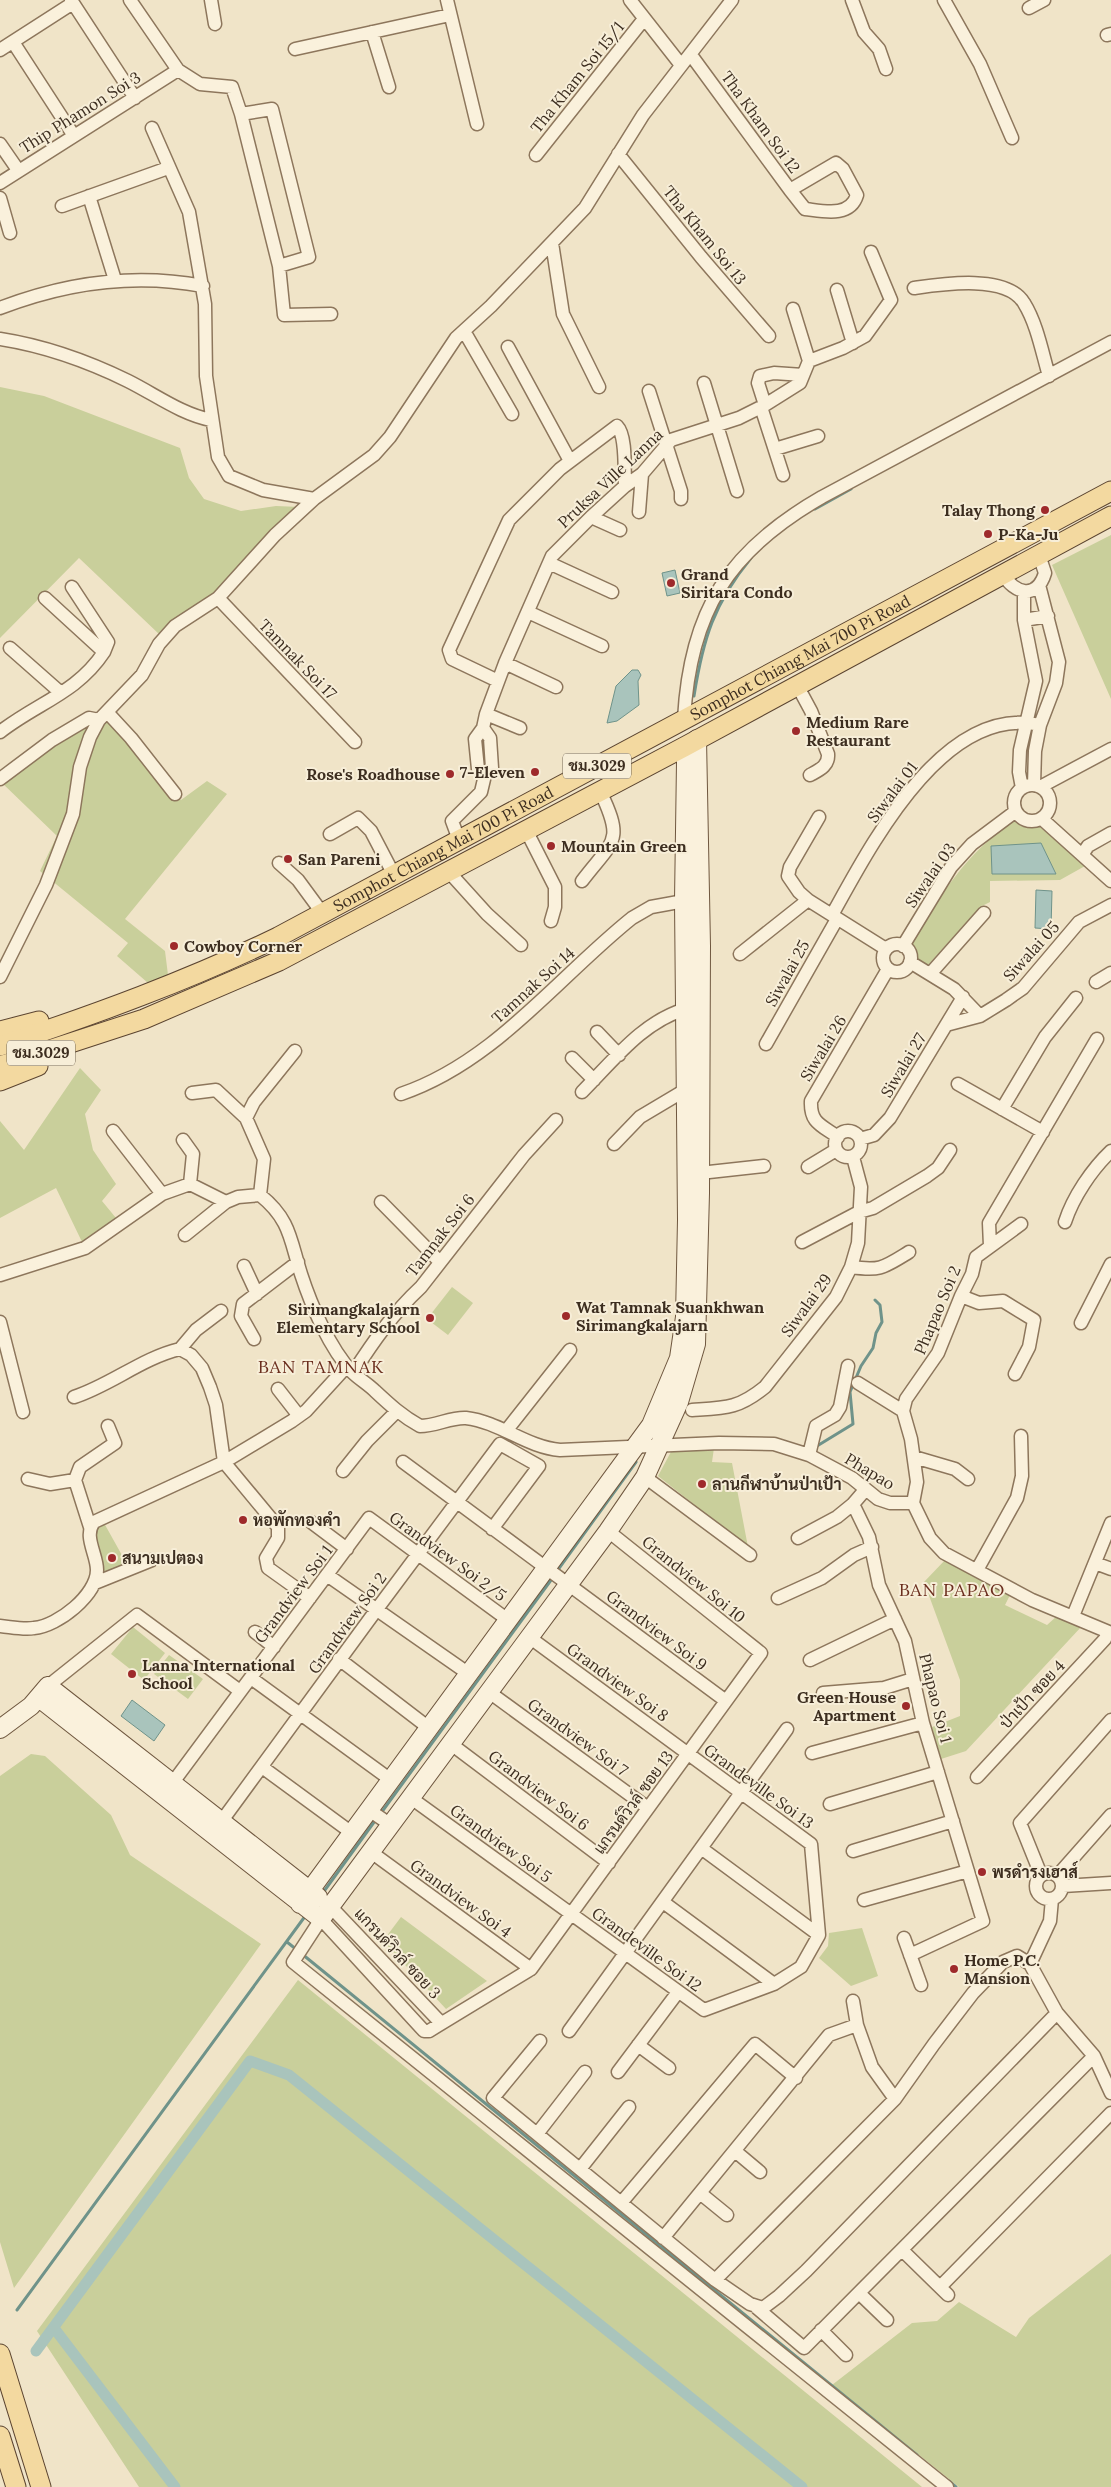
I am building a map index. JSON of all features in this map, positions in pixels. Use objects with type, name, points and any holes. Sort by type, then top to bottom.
[{"type":"main road","name":"Somphot Chiang Mai 700 Pi Road","points":[[0,1046],[135,1000],[216,967],[323,914],[1111,491]]},
{"type":"main road","name":"Somphot Chiang Mai 700 Pi Road","points":[[0,1066],[144,1019],[222,987],[337,932],[1111,516]]},
{"type":"main road","points":[[0,1031],[51,1018],[75,1021]]},
{"type":"main road","points":[[0,1081],[61,1057],[81,1040]]},
{"type":"main road","points":[[0,2354],[41,2487]]},
{"type":"main road","points":[[0,2436],[16,2487]]},
{"type":"street","points":[[130,0],[178,70],[200,84],[232,86],[241,114],[279,266],[284,316],[331,314]]},
{"type":"street","points":[[210,0],[215,24]]},
{"type":"street","points":[[447,0],[477,124]]},
{"type":"street","points":[[630,0],[681,65]]},
{"type":"street","points":[[2,968],[46,885],[73,814],[80,767],[90,737],[103,716],[142,675],[167,634],[194,612],[218,598],[275,536],[314,499],[374,455],[390,437],[444,354],[591,200],[643,115],[732,0]]},
{"type":"street","points":[[852,0],[864,32],[879,49],[886,69]]},
{"type":"street","points":[[944,0],[980,64],[1012,138]]},
{"type":"street","points":[[1028,8],[1044,0]]},
{"type":"street","points":[[0,50],[72,1],[135,98]]},
{"type":"street","points":[[295,49],[450,15]]},
{"type":"street","name":"Tha Kham Soi 15/1","points":[[536,155],[644,20]]},
{"type":"street","points":[[372,32],[389,87]]},
{"type":"street","points":[[13,42],[74,136]]},
{"type":"street","name":"Tha Kham Soi 12","points":[[691,55],[790,190],[805,209],[834,212],[852,205],[857,195],[840,164],[836,163],[790,190]]},
{"type":"street","name":"Thip Phamon Soi 3","points":[[0,183],[178,70]]},
{"type":"street","points":[[241,114],[272,109],[309,257],[279,266]]},
{"type":"street","points":[[152,128],[189,212],[203,286],[206,376],[211,420],[218,457],[229,476],[263,490],[314,499]]},
{"type":"street","points":[[0,144],[18,170]]},
{"type":"street","name":"Tha Kham Soi 13","points":[[618,154],[700,257],[769,336]]},
{"type":"street","points":[[62,206],[168,168]]},
{"type":"street","points":[[89,196],[115,280]]},
{"type":"street","points":[[0,198],[10,233]]},
{"type":"street","points":[[552,243],[563,314],[599,387]]},
{"type":"street","points":[[793,308],[809,361],[866,336],[891,300],[871,252]]},
{"type":"street","points":[[0,308],[63,288],[115,280],[156,280],[203,286]]},
{"type":"street","points":[[914,288],[992,283],[1011,291],[1023,300],[1030,315],[1049,376]]},
{"type":"street","points":[[837,290],[853,343]]},
{"type":"street","points":[[464,331],[512,414]]},
{"type":"street","points":[[0,339],[33,344],[84,361],[129,382],[192,416],[211,420]]},
{"type":"street","points":[[684,719],[690,663],[706,614],[725,580],[744,556],[768,533],[791,515],[822,497],[1111,342]]},
{"type":"street","points":[[508,348],[570,462]]},
{"type":"street","name":"Pruksa Ville Lanna","points":[[459,840],[452,821],[480,792],[485,775],[478,769],[475,739],[484,728],[486,714],[498,681],[552,556],[625,486],[642,474],[671,440],[716,426],[763,406],[800,383],[809,361]]},
{"type":"street","points":[[783,475],[758,384],[760,376],[774,373],[803,375]]},
{"type":"street","points":[[704,383],[737,491]]},
{"type":"street","points":[[649,391],[681,499]]},
{"type":"street","points":[[498,681],[452,659],[449,650],[509,520],[570,462],[617,426],[621,430],[624,448],[625,486]]},
{"type":"street","points":[[775,449],[818,436]]},
{"type":"street","points":[[639,512],[642,474]]},
{"type":"street","points":[[591,517],[620,530]]},
{"type":"street","points":[[1032,786],[1035,751],[1040,725],[1056,683],[1059,662],[1039,585],[1044,573],[1039,555]]},
{"type":"street","points":[[549,563],[612,592]]},
{"type":"street","points":[[1003,574],[1011,586],[1024,591],[1039,585]]},
{"type":"street","points":[[3,725],[78,683],[92,670],[104,652],[108,642],[72,587]]},
{"type":"street","points":[[1024,591],[1024,620],[1036,681],[1020,750],[1019,772],[1032,786],[1049,796],[1050,802],[1047,814],[1032,822],[1026,820],[1016,811],[1014,799],[1017,792],[1032,786],[1111,748]]},
{"type":"street","points":[[45,598],[104,652]]},
{"type":"street","name":"Tamnak Soi 17","points":[[218,598],[355,742]]},
{"type":"street","points":[[528,612],[602,646]]},
{"type":"street","points":[[1024,620],[1048,616]]},
{"type":"street","points":[[10,648],[61,693]]},
{"type":"street","points":[[505,664],[556,687]]},
{"type":"street","points":[[797,685],[811,711],[828,754],[828,759],[824,766],[810,775]]},
{"type":"street","points":[[486,714],[520,728]]},
{"type":"street","points":[[0,779],[52,740],[89,718],[103,716],[131,738],[174,794]]},
{"type":"street","name":"Siwalai 01","points":[[834,917],[860,865],[917,781],[943,755],[980,731],[1003,724],[1026,722],[1040,725]]},
{"type":"street","points":[[315,1905],[372,1852],[391,1780],[508,1620],[608,1531],[645,1477],[687,1381],[696,1344],[700,1173],[686,1009],[684,902],[686,762],[691,743]]},
{"type":"street","points":[[691,743],[701,946],[692,1084],[686,1296],[679,1358],[659,1410],[558,1577],[530,1638],[411,1798],[381,1818],[352,1833],[315,1905],[302,1948],[293,1962],[946,2487]]},
{"type":"street","points":[[582,881],[609,848],[615,835],[613,822],[600,791]]},
{"type":"street","name":"Siwalai 03","points":[[903,946],[951,867],[972,844],[1016,811]]},
{"type":"street","points":[[819,817],[790,867],[788,876],[808,900],[886,949]]},
{"type":"street","points":[[330,834],[358,818],[371,831],[394,875]]},
{"type":"street","points":[[1042,818],[1111,880]]},
{"type":"street","points":[[526,830],[555,887],[555,907],[551,921]]},
{"type":"street","points":[[1082,854],[1088,846],[1111,833]]},
{"type":"street","points":[[279,863],[298,880],[323,914]]},
{"type":"street","points":[[450,872],[488,914],[521,945]]},
{"type":"street","points":[[740,954],[808,900]]},
{"type":"street","name":"Tamnak Soi 14","points":[[401,1094],[428,1085],[454,1071],[504,1032],[632,918],[650,907],[684,902]]},
{"type":"street","name":"Siwalai 05","points":[[946,1025],[980,1016],[1023,988],[1079,922],[1111,905]]},
{"type":"street","points":[[930,974],[984,913]]},
{"type":"street","name":"Siwalai 25","points":[[766,1044],[834,917]]},
{"type":"street","points":[[893,945],[903,946],[909,953],[910,962],[901,971],[888,968],[883,959],[886,949],[893,945]]},
{"type":"street","points":[[910,962],[963,997],[980,1016]]},
{"type":"street","name":"Siwalai 26","points":[[838,1137],[816,1122],[810,1113],[811,1101],[888,968]]},
{"type":"street","points":[[1096,982],[1111,973]]},
{"type":"street","name":"Siwalai 27","points":[[860,1139],[874,1135],[890,1118],[963,997]]},
{"type":"street","points":[[1002,1109],[1045,1037],[1076,998]]},
{"type":"street","points":[[582,1092],[647,1029],[669,1014],[686,1009]]},
{"type":"street","points":[[597,1032],[619,1055]]},
{"type":"street","points":[[990,1246],[989,1223],[1097,1039]]},
{"type":"street","points":[[246,1118],[254,1102],[295,1051]]},
{"type":"street","points":[[572,1058],[594,1080]]},
{"type":"street","points":[[614,1144],[640,1117],[692,1084]]},
{"type":"street","points":[[958,1084],[1043,1132]]},
{"type":"street","points":[[185,1235],[226,1202],[238,1197],[260,1195],[264,1159],[246,1118],[216,1090],[192,1093]]},
{"type":"street","name":"Tamnak Soi 6","points":[[90,1527],[94,1522],[224,1462],[299,1416],[337,1379],[350,1370],[378,1334],[440,1262],[524,1155],[556,1120]]},
{"type":"street","points":[[113,1131],[162,1194]]},
{"type":"street","points":[[808,1167],[836,1150],[838,1137],[850,1131],[860,1139],[861,1148],[852,1157],[844,1157],[836,1150]]},
{"type":"street","points":[[183,1140],[193,1154],[190,1184]]},
{"type":"street","points":[[802,1242],[858,1212],[873,1208],[927,1176],[938,1168],[950,1150]]},
{"type":"street","points":[[1065,1222],[1069,1208],[1101,1160],[1111,1151]]},
{"type":"street","name":"Siwalai 29","points":[[692,1410],[731,1408],[751,1398],[765,1387],[836,1297],[851,1267],[858,1243],[858,1212],[861,1187],[852,1157]]},
{"type":"street","points":[[700,1173],[764,1166]]},
{"type":"street","points":[[0,1275],[85,1248],[162,1194],[190,1184],[226,1202]]},
{"type":"street","name":"Phapao","points":[[260,1195],[282,1218],[293,1240],[298,1262],[312,1302],[331,1342],[350,1370],[396,1412],[420,1426],[465,1418],[491,1423],[546,1448],[635,1448],[719,1442],[774,1444],[809,1455],[852,1478],[878,1499],[890,1503],[913,1503]]},
{"type":"street","points":[[381,1202],[440,1262]]},
{"type":"street","name":"Phapao Soi 2","points":[[903,1411],[906,1399],[938,1353],[972,1274],[976,1257],[1021,1224]]},
{"type":"street","points":[[851,1267],[873,1270],[884,1268],[908,1252]]},
{"type":"street","points":[[254,1339],[241,1316],[243,1304],[298,1262]]},
{"type":"street","points":[[1081,1322],[1111,1264]]},
{"type":"street","points":[[244,1266],[257,1294]]},
{"type":"street","points":[[961,1296],[979,1303],[1003,1302],[1034,1320],[1029,1347],[1015,1374]]},
{"type":"street","points":[[74,1397],[94,1391],[160,1354],[180,1349],[196,1330],[220,1311]]},
{"type":"street","points":[[0,1322],[23,1412]]},
{"type":"street","points":[[180,1349],[190,1355],[202,1368],[210,1387],[216,1405],[224,1462],[278,1527],[278,1538],[266,1562],[268,1568],[310,1598]]},
{"type":"street","points":[[506,1431],[570,1350]]},
{"type":"street","points":[[809,1455],[816,1426],[835,1414],[840,1407],[848,1366]]},
{"type":"street","points":[[858,1384],[903,1411],[914,1458],[917,1482],[913,1503],[930,1538],[944,1553],[1032,1600],[1110,1632]]},
{"type":"street","points":[[278,1389],[299,1416]]},
{"type":"street","points":[[343,1471],[367,1441],[396,1412]]},
{"type":"street","points":[[0,1626],[34,1628],[52,1624],[85,1598],[96,1583],[98,1568],[90,1538],[90,1527],[75,1480],[80,1467],[115,1443],[108,1426]]},
{"type":"street","points":[[976,1570],[1017,1498],[1022,1476],[1021,1436]]},
{"type":"street","name":"Grandview Soi 2","points":[[221,1822],[376,1609],[500,1444],[539,1466],[492,1528]]},
{"type":"street","points":[[914,1458],[954,1469],[968,1479]]},
{"type":"street","name":"Grandview Soi 9","points":[[403,1462],[726,1701]]},
{"type":"street","points":[[645,1477],[750,1555]]},
{"type":"street","points":[[28,1479],[50,1484],[75,1480]]},
{"type":"street","points":[[798,1538],[836,1517],[853,1504],[865,1490]]},
{"type":"street","name":"Phapao Soi 1","points":[[853,1504],[872,1547],[879,1585],[905,1641],[924,1723],[983,1921],[910,1955]]},
{"type":"street","name":"Grandview Soi 2/5","points":[[369,1518],[508,1620]]},
{"type":"street","name":"Grandview Soi 1","points":[[171,1785],[369,1518]]},
{"type":"street","points":[[311,1522],[347,1549]]},
{"type":"street","points":[[1073,1616],[1111,1523]]},
{"type":"street","name":"Grandview Soi 10","points":[[608,1531],[761,1653]]},
{"type":"street","points":[[778,1598],[822,1578],[854,1556],[872,1547]]},
{"type":"street","points":[[96,1583],[152,1560]]},
{"type":"street","points":[[1095,1563],[1111,1569]]},
{"type":"street","points":[[327,1575],[469,1674]]},
{"type":"street","points":[[0,1728],[137,1615],[240,1691]]},
{"type":"street","points":[[810,1660],[895,1620]]},
{"type":"street","points":[[255,1632],[274,1647]]},
{"type":"street","name":"ป่าเป้า ซอย 4","points":[[977,1777],[1110,1632]]},
{"type":"street","name":"Grandview Soi 8","points":[[530,1638],[688,1753]]},
{"type":"street","name":"แกรนด์วิวล์ ซอย 13","points":[[531,1969],[761,1653]]},
{"type":"street","points":[[340,1660],[429,1728]]},
{"type":"street","points":[[251,1678],[391,1780]]},
{"type":"street","points":[[823,1693],[884,1688],[913,1679]]},
{"type":"street","points":[[44,1692],[221,1822],[315,1905],[424,2031],[429,2031],[531,1969]]},
{"type":"street","points":[[44,1692],[315,1905]]},
{"type":"street","name":"Grandview Soi 7","points":[[489,1692],[648,1808]]},
{"type":"street","points":[[1041,1875],[1020,1823],[1111,1720]]},
{"type":"street","points":[[812,1754],[924,1723]]},
{"type":"street","points":[[569,2031],[788,1729]]},
{"type":"street","name":"Grandview Soi 6","points":[[451,1744],[609,1862]]},
{"type":"street","name":"Grandeville Soi 13","points":[[688,1753],[741,1794],[812,1844],[819,1935]]},
{"type":"street","points":[[262,1767],[352,1833]]},
{"type":"street","points":[[830,1804],[938,1772]]},
{"type":"street","name":"Grandview Soi 5","points":[[411,1798],[571,1914]]},
{"type":"street","points":[[1111,1815],[1060,1880],[1060,1895],[1052,1899],[1043,1898],[1037,1891],[1036,1882],[1041,1875],[1049,1872],[1060,1880],[1111,1882]]},
{"type":"street","points":[[853,1851],[953,1821]]},
{"type":"street","points":[[663,1902],[774,1984],[801,1967],[819,1935],[701,1848]]},
{"type":"street","name":"Grandview Soi 4","points":[[372,1852],[531,1969]]},
{"type":"street","points":[[864,1900],[968,1871]]},
{"type":"street","points":[[1030,1964],[1050,1921],[1052,1899]]},
{"type":"street","name":"แกรนด์วิวล์ ซอย 3","points":[[315,1905],[441,2023]]},
{"type":"street","name":"Grandeville Soi 12","points":[[571,1914],[704,2010],[774,1984]]},
{"type":"street","points":[[904,1938],[921,1985]]},
{"type":"street","points":[[715,2280],[895,2099],[973,1993],[1003,1962],[1017,1956],[1030,1964],[1058,2013],[1094,2056],[1111,2093]]},
{"type":"street","points":[[618,2072],[678,1992]]},
{"type":"street","points":[[854,2001],[857,2025],[872,2067],[895,2099]]},
{"type":"street","points":[[757,2308],[769,2304],[806,2271],[1058,2013]]},
{"type":"street","points":[[663,2238],[796,2078],[829,2035],[857,2025]]},
{"type":"street","points":[[540,2041],[493,2098],[715,2280],[757,2308],[804,2348],[1094,2056]]},
{"type":"street","points":[[622,2203],[755,2044],[796,2078]]},
{"type":"street","points":[[638,2045],[669,2068]]},
{"type":"street","points":[[537,2134],[585,2072]]},
{"type":"street","points":[[580,2169],[629,2107]]},
{"type":"street","points":[[902,2250],[944,2291],[1111,2113]]},
{"type":"street","points":[[735,2151],[760,2172]]},
{"type":"street","points":[[700,2193],[727,2215]]},
{"type":"street","points":[[859,2293],[887,2320]]},
{"type":"street","points":[[821,2330],[846,2355]]},
{"type":"green space","points":[[0,387],[44,396],[180,448],[189,478],[204,499],[241,511],[276,506],[300,507],[217,592],[160,635],[79,558],[0,638]]},
{"type":"green space","points":[[1111,535],[1111,699],[1052,565]]},
{"type":"green space","points":[[88,718],[108,719],[181,800],[207,781],[227,794],[125,919],[165,951],[168,975],[148,983],[117,956],[128,943],[40,871],[57,836],[0,781]]},
{"type":"green space","points":[[1014,821],[1023,827],[1040,827],[1085,866],[1060,880],[990,881],[990,902],[980,907],[928,965],[916,958],[916,950],[912,944],[944,892],[981,847]]},
{"type":"green space","points":[[80,1068],[101,1090],[85,1114],[93,1150],[116,1184],[102,1201],[116,1218],[83,1244],[56,1188],[0,1218],[0,1121],[24,1150]]},
{"type":"green space","points":[[452,1287],[473,1303],[448,1335],[427,1319]]},
{"type":"green space","name":"ลานกีฬาบ้านป่าเป้า","points":[[714,1448],[712,1462],[732,1463],[748,1547],[658,1476],[672,1450]]},
{"type":"green space","points":[[104,1523],[128,1566],[101,1577],[94,1530]]},
{"type":"green space","points":[[946,1559],[1010,1595],[1005,1605],[1047,1625],[1057,1616],[1082,1626],[966,1751],[941,1759],[932,1727],[960,1716],[960,1680],[924,1582]]},
{"type":"green space","points":[[133,1627],[165,1653],[144,1680],[111,1654]]},
{"type":"green space","points":[[169,1655],[203,1679],[188,1699],[154,1674]]},
{"type":"green space","points":[[31,1754],[45,1756],[111,1815],[130,1855],[261,1944],[14,2288],[0,2242],[0,1776]]},
{"type":"green space","points":[[401,1917],[487,1981],[446,2009],[383,1941]]},
{"type":"green space","points":[[862,1928],[878,1976],[851,1986],[819,1958],[828,1946],[829,1933]]},
{"type":"green space","points":[[298,1980],[922,2487],[139,2487],[37,2331]]},
{"type":"green space","points":[[1111,2254],[1111,2487],[959,2487],[832,2385],[912,2323],[937,2321],[959,2302],[1016,2337],[1029,2318]]},
{"type":"water","name":"Grand Siritara Condo","points":[[675,570],[680,593],[667,596],[662,573]]},
{"type":"water","points":[[632,670],[638,670],[641,675],[638,681],[639,705],[617,721],[607,723],[616,686]]},
{"type":"water","points":[[1041,843],[1056,874],[992,874],[991,846]]},
{"type":"water","points":[[1036,890],[1052,891],[1051,929],[1035,928]]},
{"type":"water","points":[[132,1700],[165,1725],[154,1741],[121,1716]]},
{"type":"waterway","points":[[815,509],[851,489]]},
{"type":"waterway","points":[[694,696],[706,639],[712,622],[728,591],[751,558]]},
{"type":"waterway","points":[[817,1446],[853,1424],[850,1392],[861,1366],[873,1348],[876,1333],[882,1322],[880,1305],[875,1300]]},
{"type":"waterway","points":[[557,1571],[636,1462]]},
{"type":"waterway","points":[[381,1813],[554,1576]]},
{"type":"waterway","points":[[322,1894],[377,1818]]},
{"type":"waterway","points":[[17,2310],[306,1915]]},
{"type":"waterway","points":[[287,1942],[297,1950]]},
{"type":"waterway","points":[[302,1954],[917,2455]]},
{"type":"waterway","points":[[36,2351],[250,2061],[289,2075],[802,2487]]},
{"type":"waterway","points":[[54,2328],[175,2487]]},
{"type":"waterway","points":[[949,2481],[956,2487]]},
{"type":"place","name":"Talay Thong","points":[[1045,510]]},
{"type":"place","name":"P-Ka-Ju","points":[[988,534]]},
{"type":"place","name":"Grand Siritara Condo","points":[[671,583]]},
{"type":"place","name":"Medium Rare Restaurant","points":[[796,731]]},
{"type":"place","name":"7-Eleven","points":[[535,772]]},
{"type":"place","name":"Rose's Roadhouse","points":[[450,774]]},
{"type":"place","name":"Mountain Green","points":[[551,846]]},
{"type":"place","name":"San Pareni","points":[[288,859]]},
{"type":"place","name":"Cowboy Corner","points":[[174,946]]},
{"type":"place","name":"Wat Tamnak Suankhwan Sirimangkalajarn","points":[[566,1316]]},
{"type":"place","name":"Sirimangkalajarn Elementary School","points":[[430,1318]]},
{"type":"place","name":"ลานกีฬาบ้านป่าเป้า","points":[[702,1484]]},
{"type":"place","name":"หอพักทองคำ","points":[[243,1520]]},
{"type":"place","name":"สนามเปตอง","points":[[112,1558]]},
{"type":"place","name":"Lanna International School","points":[[132,1674]]},
{"type":"place","name":"Green House Apartment","points":[[906,1706]]},
{"type":"place","name":"พรดำรงเฮาส์","points":[[982,1872]]},
{"type":"place","name":"Home P.C. Mansion","points":[[954,1969]]},
{"type":"district","name":"BAN TAMNAK","points":[[321,1367]]},
{"type":"district","name":"BAN PAPAO","points":[[952,1590]]}]
